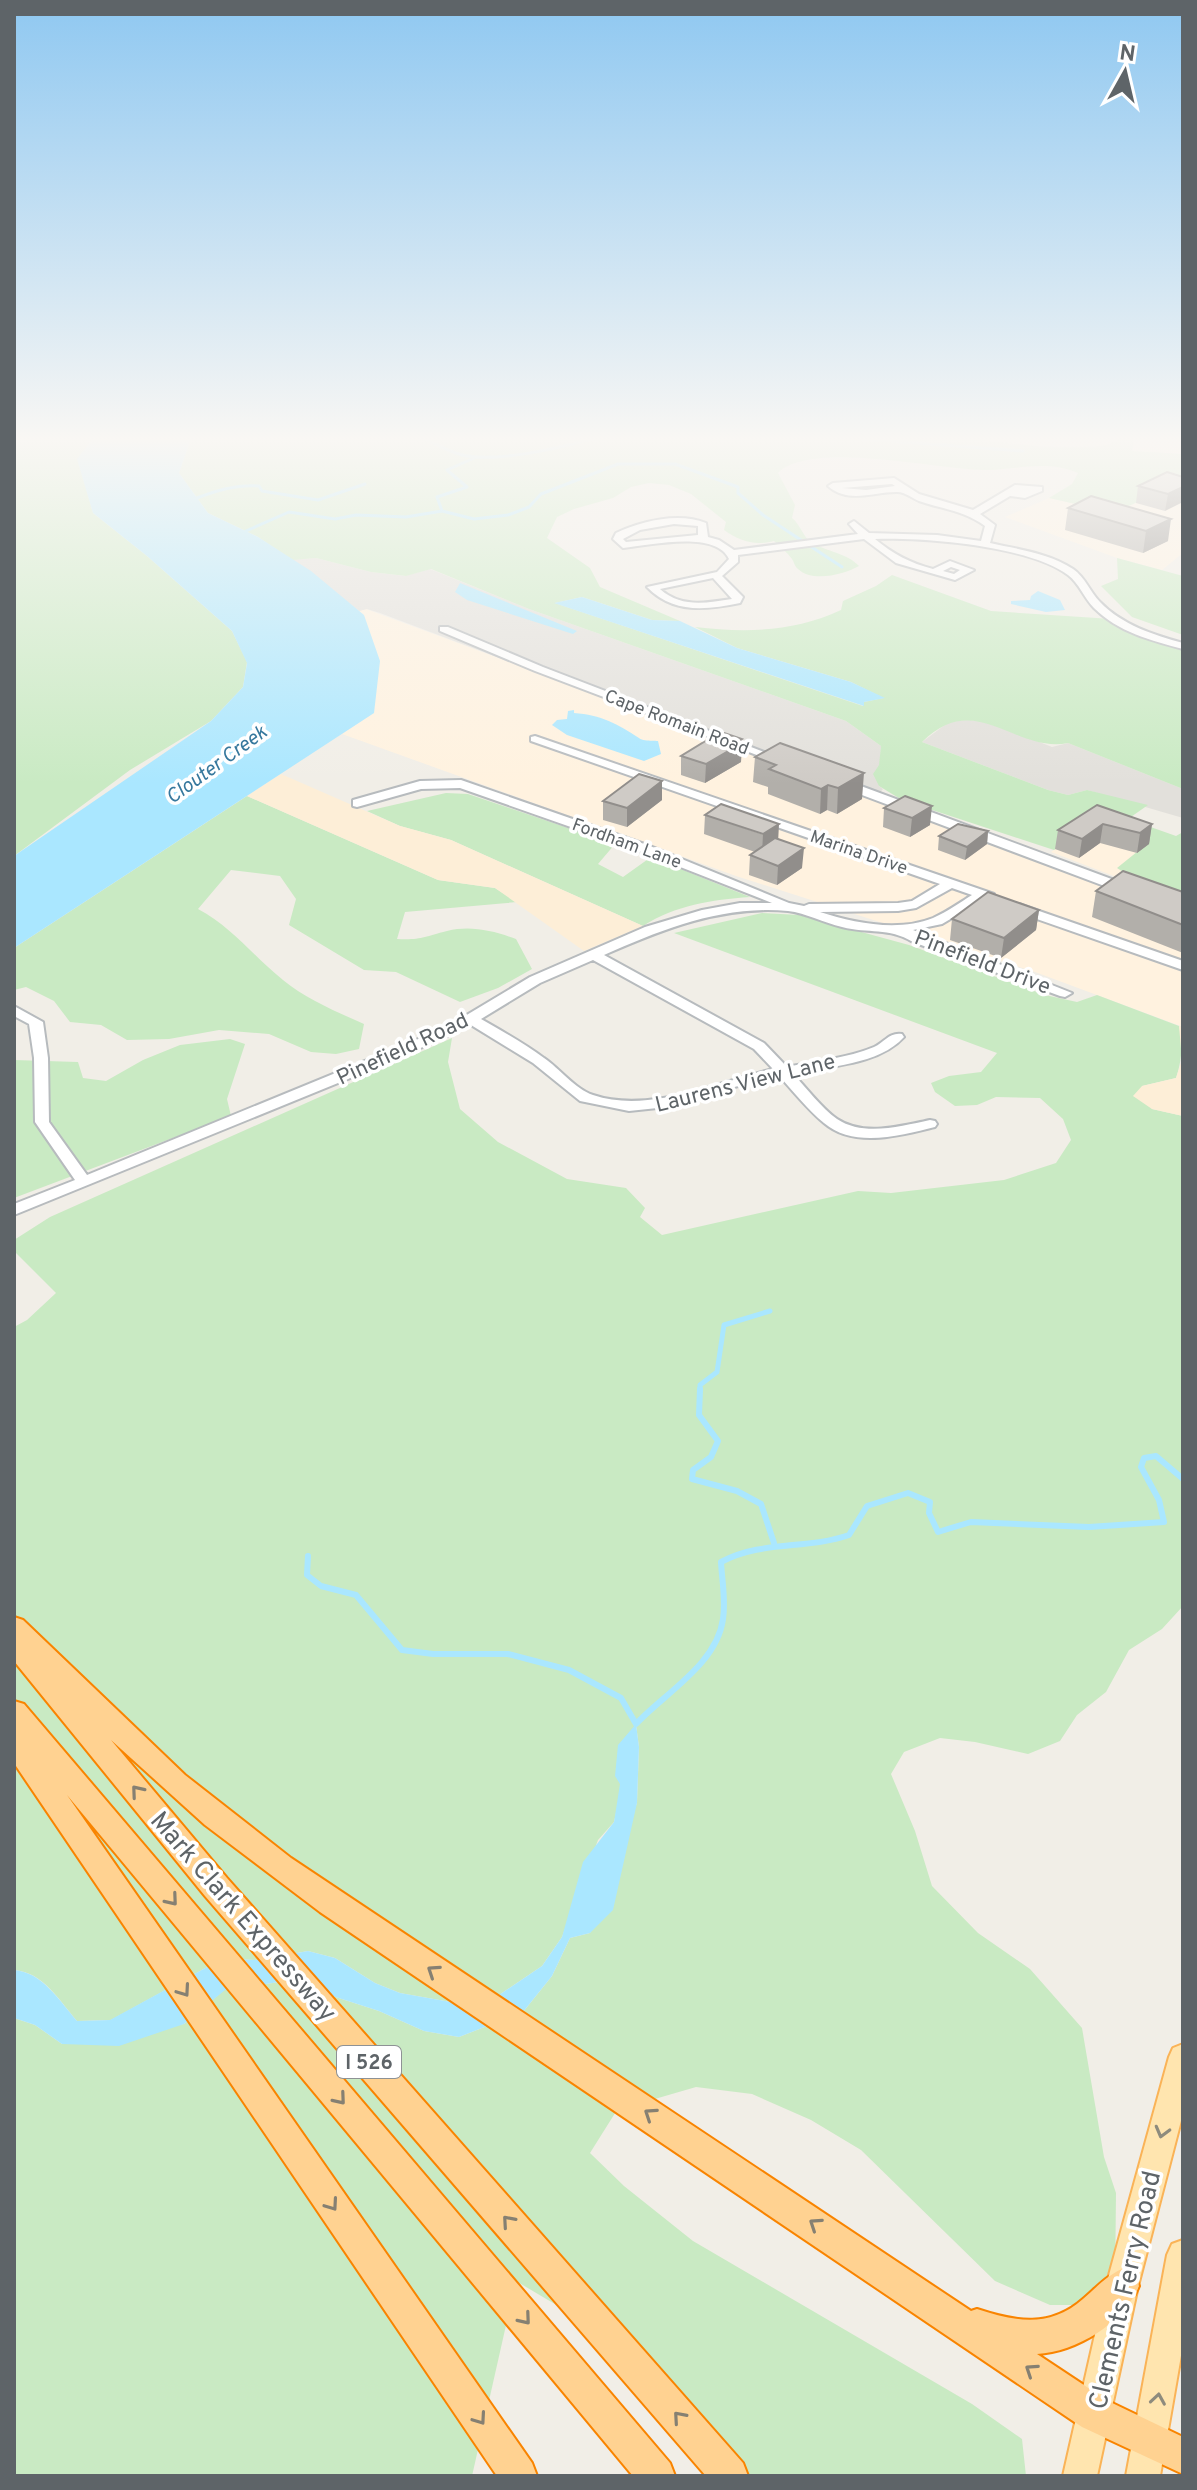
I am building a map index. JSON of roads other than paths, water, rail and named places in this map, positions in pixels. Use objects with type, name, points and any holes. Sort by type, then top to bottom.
[{"type":"highway","points":[[14,1627],[126,1739],[257,1850],[331,1903],[1095,2414],[1167,2448]]},
{"type":"highway","name":"Mark Clark Expressway","points":[[14,1643],[216,1887],[730,2476]]},
{"type":"highway","name":"Mark Clark Expressway","points":[[14,1712],[657,2476]]},
{"type":"highway","points":[[14,1741],[519,2476]]},
{"type":"highway","points":[[955,2318],[990,2331],[1019,2336],[1054,2335],[1074,2327],[1122,2286]]},
{"type":"main road","name":"Clements Ferry Road","points":[[1080,2476],[1122,2286],[1183,2057]]},
{"type":"main road","points":[[1143,2476],[1167,2448],[1183,2255]]},
{"type":"street","points":[[715,575],[738,597],[736,601],[686,607],[665,600],[652,587],[715,575],[734,560],[732,553],[738,552]]},
{"type":"street","points":[[883,552],[905,566],[934,572]]},
{"type":"street","points":[[1015,552],[1074,573],[1094,602],[1112,619],[1183,646]]},
{"type":"street","name":"Cape Romain Road","points":[[444,629],[794,766]]},
{"type":"street","name":"Marina Drive","points":[[535,739],[989,897]]},
{"type":"street","points":[[835,781],[1141,894]]},
{"type":"street","name":"Fordham Lane","points":[[357,803],[420,785],[461,784],[646,849],[792,907]]},
{"type":"street","name":"Pinefield Road","points":[[14,1210],[450,1031],[535,980],[650,930],[702,914],[740,907],[898,907],[916,904],[950,884]]},
{"type":"street","name":"Pinefield Road","points":[[792,907],[845,924],[901,929],[937,921],[989,897]]},
{"type":"street","points":[[1010,904],[1183,966]]},
{"type":"street","name":"Pinefield Drive","points":[[901,929],[918,939],[1065,993]]},
{"type":"street","points":[[592,954],[759,1046],[831,1122],[852,1133],[874,1136],[930,1124]]},
{"type":"street","points":[[14,1010],[36,1022],[42,1122],[84,1182]]},
{"type":"street","name":"Laurens View Lane","points":[[470,1018],[538,1060],[585,1098],[607,1105],[629,1107],[667,1103],[783,1070],[865,1054],[882,1049],[897,1037]]},
{"type":"water","name":"Clouter Creek","points":[[142,552],[282,552],[311,571],[364,615],[380,661],[374,713],[14,948],[14,856],[211,721],[243,687],[247,663],[232,631]]},
{"type":"water","points":[[460,583],[577,631],[573,634],[467,600],[455,592]]},
{"type":"water","points":[[1038,591],[1060,600],[1065,610],[1046,612],[1011,604],[1011,601],[1030,600]]},
{"type":"water","points":[[582,597],[652,620],[680,621],[737,648],[851,682],[885,698],[864,702],[864,706],[554,603]]},
{"type":"water","points":[[574,710],[574,713],[609,721],[641,739],[658,741],[661,754],[644,761],[567,735],[552,725],[557,720],[567,719],[568,711]]},
{"type":"water","points":[[636,1724],[639,1747],[637,1803],[613,1910],[590,1933],[570,1938],[552,1976],[523,2012],[459,2037],[424,2031],[379,2011],[286,1981],[225,1990],[184,2024],[119,2046],[62,2044],[35,2025],[14,2018],[14,1970],[41,1981],[77,2021],[110,2020],[209,1966],[234,1959],[259,1960],[308,1951],[335,1958],[375,1983],[400,1993],[462,2004],[499,1995],[542,1966],[562,1937],[583,1862],[614,1822],[620,1784],[615,1776],[618,1745]]},
{"type":"waterway","points":[[820,552],[842,567]]},
{"type":"waterway","points":[[700,1389],[700,1385],[717,1372],[724,1325],[770,1311]]},
{"type":"waterway","points":[[700,1389],[699,1415],[718,1441],[711,1457],[693,1470],[692,1479],[737,1491],[761,1504],[774,1543]]},
{"type":"waterway","points":[[308,1556],[307,1575],[321,1586],[356,1595],[402,1650],[433,1654],[508,1654],[569,1670],[621,1698],[636,1724],[688,1677],[711,1650],[719,1635],[724,1612],[721,1562],[752,1551],[849,1535],[867,1506],[908,1493],[930,1502],[929,1513],[938,1532],[971,1522],[1089,1527],[1164,1522],[1159,1500],[1141,1467],[1144,1458],[1156,1456],[1183,1479]]}]
